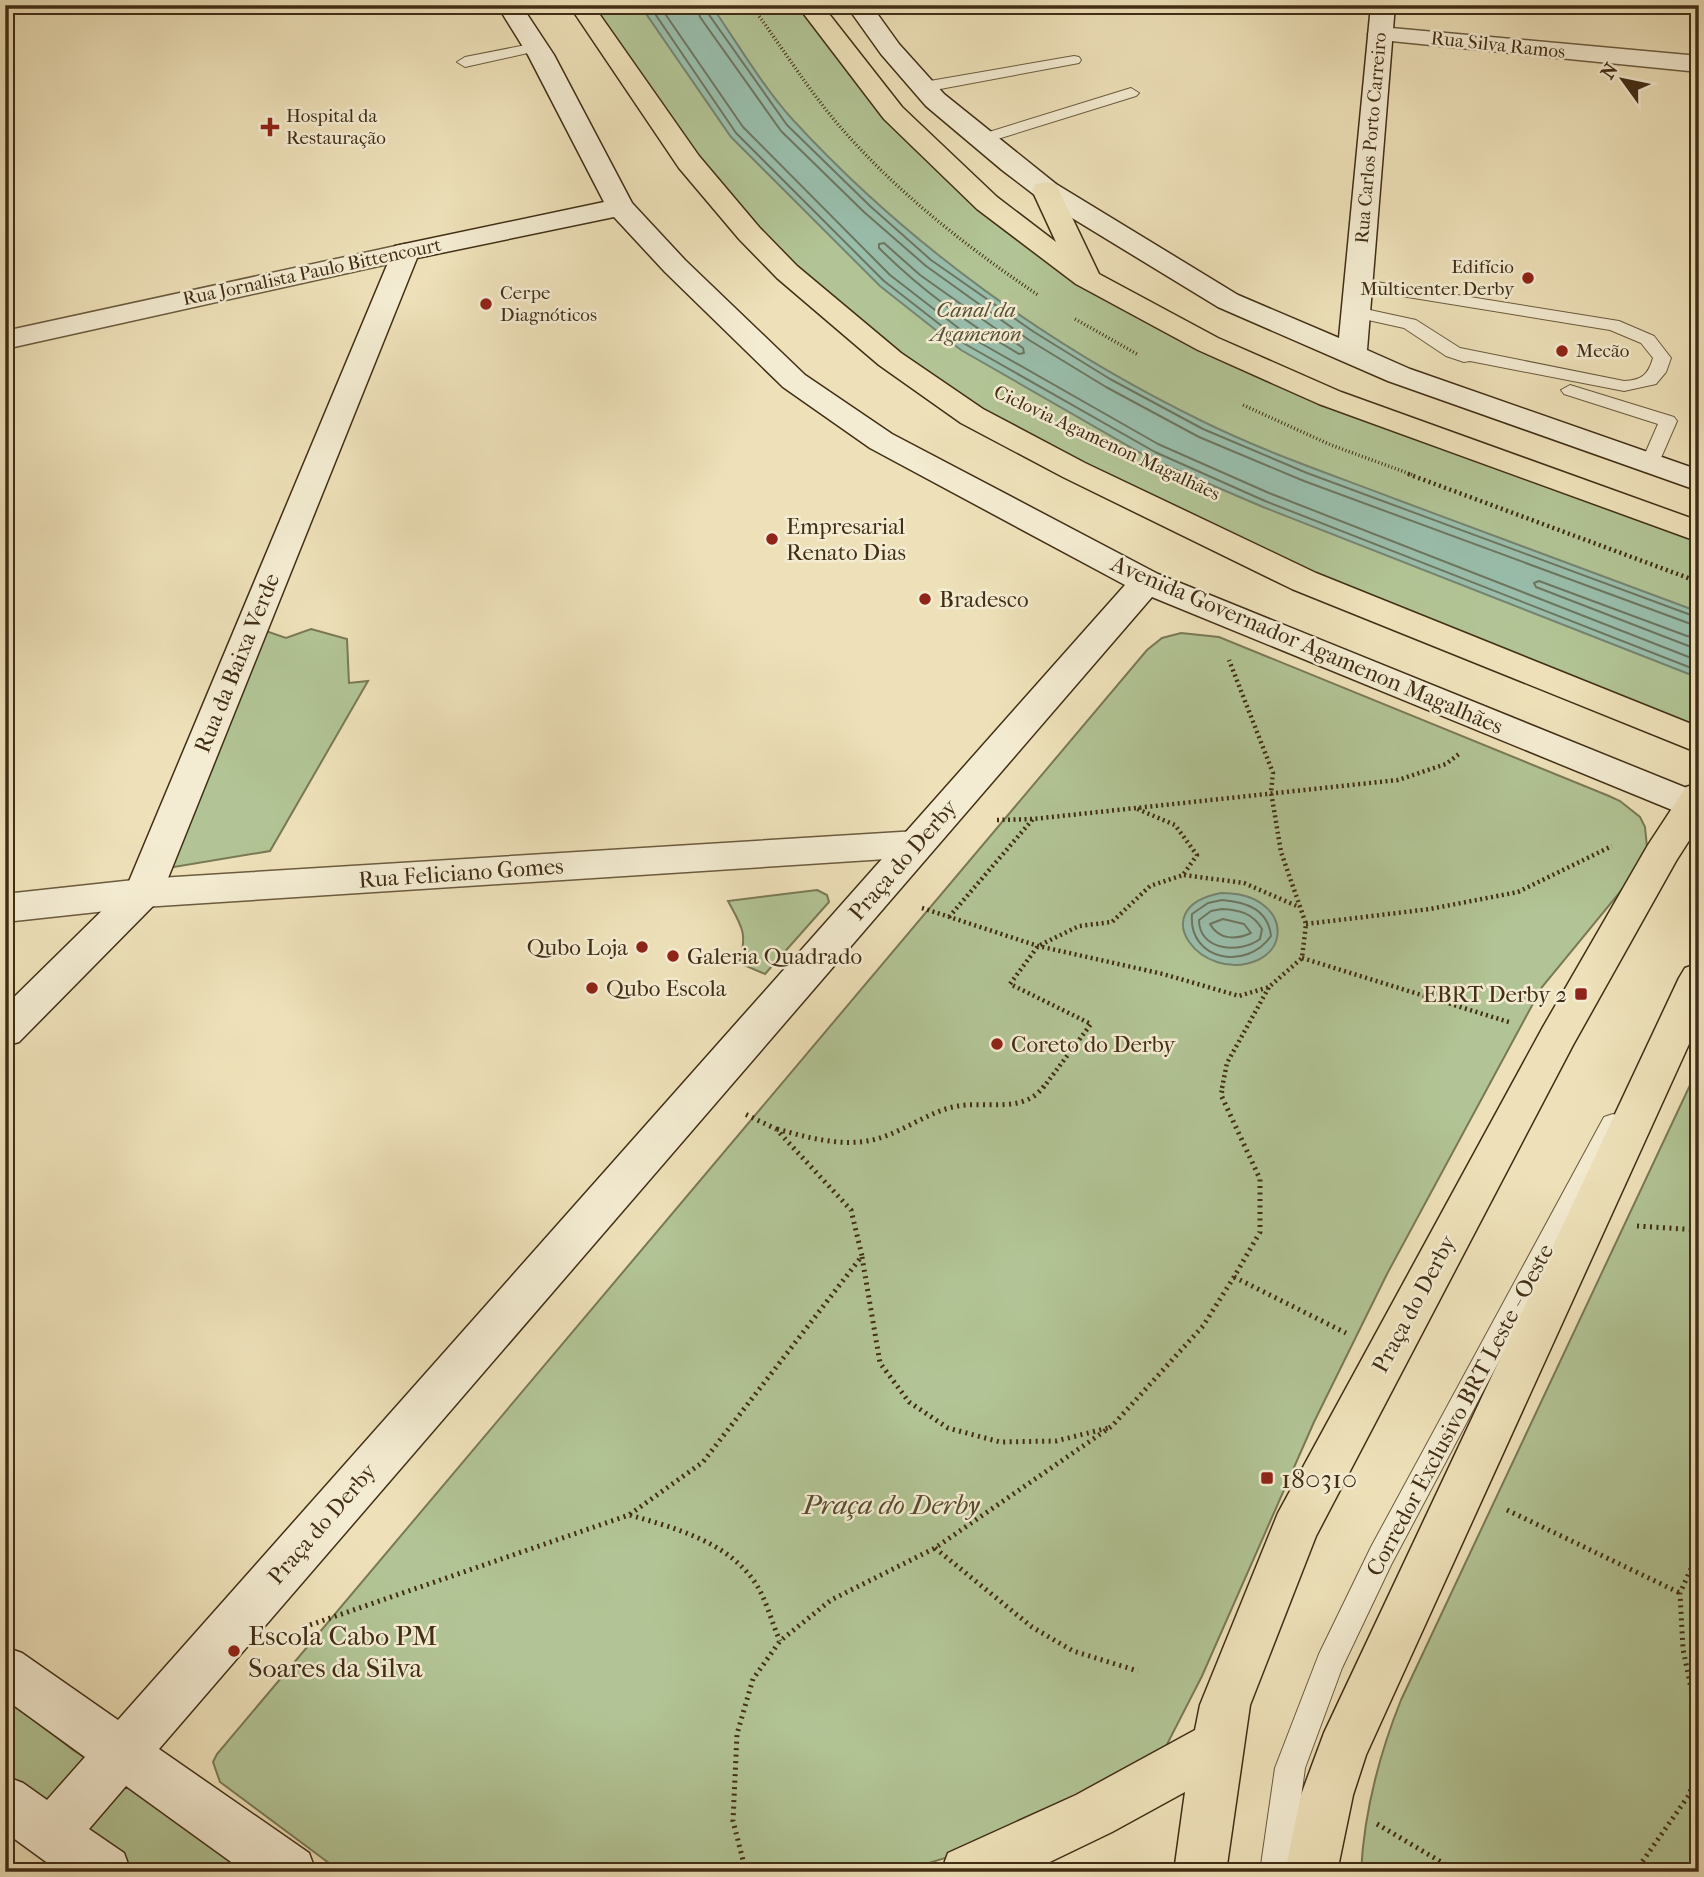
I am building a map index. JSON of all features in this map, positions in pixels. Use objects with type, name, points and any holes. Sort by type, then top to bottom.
[{"type":"main road","points":[[581,5],[689,162],[749,233],[787,272],[890,359],[972,415],[1074,470],[1304,580],[1699,741]]},
{"type":"main road","points":[[809,5],[893,113],[987,203],[1086,278],[1208,344],[1330,398],[1699,532]]},
{"type":"main road","points":[[1046,190],[1086,278]]},
{"type":"main road","name":"Praça do Derby","points":[[1200,1872],[1225,1705],[1295,1528],[1557,1038],[1661,854],[1694,808]]},
{"type":"main road","points":[[1311,1872],[1326,1795],[1342,1751],[1699,978]]},
{"type":"main road","points":[[967,1872],[1020,1851],[1136,1793],[1217,1745]]},
{"type":"street","name":"Avenida Governador Agamenon Magalhães","points":[[509,5],[536,47],[620,207],[676,266],[794,381],[881,441],[1146,582],[1489,721],[1694,808]]},
{"type":"street","points":[[858,5],[890,50],[924,87],[982,139],[1046,190],[1228,301],[1399,375],[1699,481]]},
{"type":"street","name":"Rua Carlos Porto Carreiro","points":[[1352,354],[1383,5]]},
{"type":"street","name":"Rua Silva Ramos","points":[[1380,34],[1699,64]]},
{"type":"street","name":"Rua Jornalista Paulo Bittencourt","points":[[5,340],[620,207]]},
{"type":"street","name":"Rua da Baixa Verde","points":[[5,1031],[143,893],[405,252]]},
{"type":"street","name":"Praça do Derby","points":[[51,1834],[1146,582]]},
{"type":"street","name":"Rua Feliciano Gomes","points":[[5,908],[143,893],[927,833]]},
{"type":"street","points":[[5,1670],[290,1872]]},
{"type":"street","points":[[5,1801],[105,1872]]},
{"type":"lane","points":[[465,62],[536,47]]},
{"type":"lane","points":[[924,87],[1074,60]]},
{"type":"lane","points":[[982,139],[1131,93]]},
{"type":"lane","points":[[1358,284],[1577,320],[1599,321],[1640,336],[1656,347],[1662,358],[1659,373],[1655,377],[1634,386],[1623,386],[1452,352]]},
{"type":"lane","points":[[1356,312],[1410,324],[1452,352],[1668,421],[1650,464]]},
{"type":"lane","name":"Corredor Exclusivo BRT Leste - Oeste","points":[[1275,1872],[1290,1768],[1310,1711],[1345,1630],[1587,1171],[1699,968]]},
{"type":"path","points":[[746,1872],[733,1821],[737,1734],[752,1679],[780,1641],[831,1600],[935,1548],[1112,1426],[1203,1326],[1260,1232],[1260,1179],[1221,1095],[1227,1063],[1269,987],[1303,957],[1306,924],[1281,852],[1271,792],[1273,773],[1225,651],[1188,598]]},
{"type":"path","points":[[927,833],[1135,807],[1398,780],[1446,764],[1463,751],[1489,721]]},
{"type":"path","points":[[1135,807],[1175,825],[1197,855],[1184,875]]},
{"type":"path","points":[[1306,924],[1430,909],[1518,892],[1694,808]]},
{"type":"path","points":[[949,917],[1032,819]]},
{"type":"path","points":[[701,1091],[776,1129],[822,1141],[868,1141],[958,1106],[1008,1106],[1040,1092],[1091,1024],[1010,984],[1038,946],[1079,926],[1112,922],[1150,886],[1184,875],[1224,877],[1267,888],[1299,907]]},
{"type":"path","points":[[875,892],[1038,946],[1163,974],[1239,996],[1269,987]]},
{"type":"path","points":[[1303,957],[1557,1038]]},
{"type":"path","points":[[776,1129],[851,1210],[862,1256],[880,1363],[909,1402],[948,1428],[1000,1442],[1056,1441],[1112,1426]]},
{"type":"path","points":[[1586,1223],[1699,1230]]},
{"type":"path","points":[[292,1631],[629,1515],[703,1462],[862,1256]]},
{"type":"path","points":[[1234,1277],[1387,1354]]},
{"type":"path","points":[[1462,1489],[1680,1593]]},
{"type":"path","points":[[629,1515],[677,1530],[724,1552],[754,1580],[780,1641]]},
{"type":"path","points":[[935,1548],[1032,1627],[1073,1651],[1138,1671]]},
{"type":"path","points":[[1699,1551],[1680,1593],[1683,1649],[1699,1727]]},
{"type":"path","points":[[1635,1872],[1689,1795],[1699,1765]]},
{"type":"path","points":[[1326,1795],[1458,1872]]},
{"type":"green space","points":[[582,5],[809,5],[987,203],[1208,344],[1699,532],[1699,741],[1304,581],[972,416],[787,272]]},
{"type":"green space","points":[[311,629],[347,639],[349,683],[368,681],[270,851],[162,869],[263,630],[286,638]]},
{"type":"green space","name":"Praça do Derby","points":[[1181,633],[1219,637],[1620,801],[1640,817],[1645,827],[1647,847],[1625,886],[1542,987],[1387,1274],[1314,1422],[1202,1676],[1158,1762],[1114,1807],[899,1872],[341,1872],[220,1782],[213,1762],[217,1754],[1147,650],[1162,638]]},
{"type":"green space","points":[[817,890],[827,895],[829,902],[765,974],[739,963],[743,944],[742,930],[728,901]]},
{"type":"green space","points":[[1699,1066],[1699,1872],[1361,1872],[1365,1828],[1374,1784],[1401,1700]]},
{"type":"green space","points":[[5,1697],[73,1750],[261,1872],[105,1872],[5,1801]]},
{"type":"water","name":"Canal da Agamenon","points":[[640,5],[711,5],[772,95],[838,167],[934,252],[1038,327],[1147,393],[1252,444],[1699,612],[1699,678],[1263,507],[1151,459],[961,350],[880,286],[731,137]]},
{"type":"water","points":[[1221,893],[1248,897],[1269,910],[1274,917],[1278,933],[1266,955],[1258,960],[1237,965],[1217,962],[1201,954],[1189,942],[1183,927],[1186,913],[1198,901]]},
{"type":"place","name":"Hospital da Restauração","points":[[270,127]]},
{"type":"place","name":"Edifício Multicenter Derby","points":[[1528,278]]},
{"type":"place","name":"Cerpe Diagnóticos","points":[[486,304]]},
{"type":"place","name":"Mecão","points":[[1562,351]]},
{"type":"place","name":"Empresarial Renato Dias","points":[[772,539]]},
{"type":"place","name":"Bradesco","points":[[925,599]]},
{"type":"place","name":"Qubo Loja","points":[[642,947]]},
{"type":"place","name":"Galeria Quadrado","points":[[673,956]]},
{"type":"place","name":"Qubo Escola","points":[[592,988]]},
{"type":"place","name":"EBRT Derby 2","points":[[1581,994]]},
{"type":"place","name":"Coreto do Derby","points":[[997,1044]]},
{"type":"place","name":"180310","points":[[1267,1478]]},
{"type":"place","name":"Escola Cabo PM Soares da Silva","points":[[234,1651]]}]
